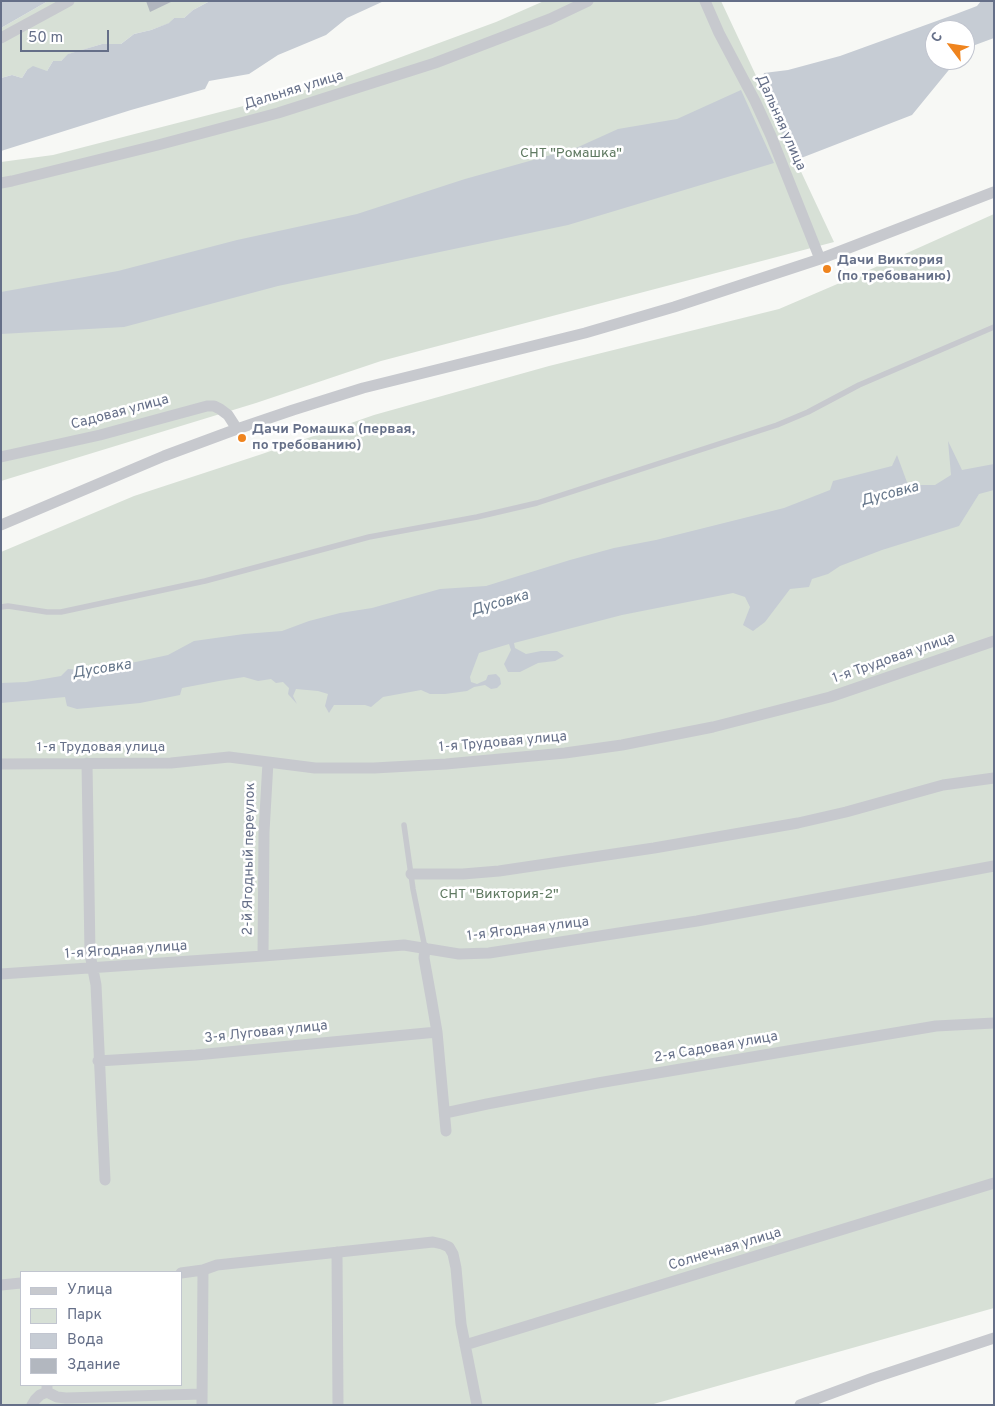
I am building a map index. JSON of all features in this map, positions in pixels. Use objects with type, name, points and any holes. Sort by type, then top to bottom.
[{"type":"street","points":[[1,38],[69,1]]},
{"type":"street","name":"Дальняя улица","points":[[1,183],[278,113],[435,63],[550,19],[588,1]]},
{"type":"street","name":"Дальняя улица","points":[[705,1],[719,33],[756,101],[820,259]]},
{"type":"street","points":[[1,525],[164,456],[236,428],[363,388],[586,333],[674,307],[820,259],[994,192]]},
{"type":"street","name":"Садовая улица","points":[[1,457],[100,435],[207,406],[214,406],[228,415],[236,428]]},
{"type":"street","name":"1-я Трудовая улица","points":[[1,764],[171,763],[229,758],[315,768],[374,768],[511,759],[622,745],[713,727],[830,697],[994,641]]},
{"type":"street","name":"2-й Ягодный переулок","points":[[263,956],[264,832],[268,762]]},
{"type":"street","points":[[87,763],[90,954],[96,985],[98,1061],[105,1180]]},
{"type":"street","points":[[411,874],[463,874],[499,871],[654,848],[798,823],[846,812],[943,785],[994,778]]},
{"type":"street","name":"1-я Ягодная улица","points":[[1,974],[93,969],[404,945],[465,954],[498,952],[697,921],[994,866]]},
{"type":"street","points":[[425,948],[424,958],[437,1032],[446,1132]]},
{"type":"street","name":"2-я Садовая улица","points":[[445,1114],[598,1082],[936,1026],[994,1023]]},
{"type":"street","name":"3-я Луговая улица","points":[[98,1061],[196,1055],[437,1032]]},
{"type":"street","name":"Солнечная улица","points":[[465,1345],[994,1183]]},
{"type":"street","points":[[182,1273],[203,1270],[217,1265],[433,1242],[449,1247],[453,1254],[456,1268],[461,1324],[478,1405]]},
{"type":"street","points":[[337,1252],[338,1405]]},
{"type":"street","points":[[32,1405],[47,1388],[57,1396],[66,1398],[202,1399],[203,1270]]},
{"type":"street","points":[[1,1285],[20,1283]]},
{"type":"street","points":[[800,1405],[873,1378],[994,1338]]},
{"type":"lane","points":[[1,606],[62,612],[205,581],[369,537],[477,517],[537,503],[777,425],[808,412],[859,385],[994,327]]},
{"type":"lane","points":[[404,825],[425,948]]},
{"type":"green space","points":[[48,1],[210,1],[193,10],[184,18],[174,18],[170,23],[134,34],[121,44],[102,44],[69,54],[61,61],[53,61],[47,71],[27,70],[22,78],[12,75],[1,78],[1,28]]},
{"type":"green space","name":"СНТ \"Ромашка\"","points":[[544,1],[721,1],[834,242],[381,361],[256,403],[1,481],[1,162],[53,155],[325,85],[496,22]]},
{"type":"green space","name":"СНТ \"Виктория-2\"","points":[[994,214],[994,1308],[650,1405],[1,1405],[1,552],[134,496],[374,415],[549,366],[779,309]]},
{"type":"water","points":[[1,1],[48,1],[1,28]]},
{"type":"water","points":[[210,1],[384,1],[347,18],[326,35],[278,55],[249,74],[209,81],[205,89],[1,151],[1,78],[12,75],[22,78],[27,70],[33,66],[47,71],[53,61],[61,61],[68,54],[102,44],[121,44],[134,34],[169,23],[174,18],[184,18],[193,10]]},
{"type":"water","points":[[981,1],[994,1],[994,38],[975,45],[975,20],[939,20],[977,6]]},
{"type":"water","points":[[925,25],[925,70],[949,70],[912,115],[796,160],[760,88],[764,73],[788,70],[840,56]]},
{"type":"water","points":[[741,90],[774,163],[568,225],[278,286],[124,327],[1,334],[1,292],[118,271],[237,240],[357,214],[465,179],[576,148],[618,129],[677,119]]},
{"type":"water","name":"Дусовка","points":[[948,441],[962,470],[994,464],[994,490],[979,494],[959,526],[882,550],[840,566],[828,574],[812,579],[809,587],[790,589],[765,622],[753,631],[743,625],[750,607],[745,597],[733,593],[622,615],[514,643],[515,648],[526,654],[541,651],[557,651],[564,656],[555,661],[538,663],[520,672],[508,672],[504,664],[511,650],[509,644],[479,653],[470,677],[471,682],[477,684],[486,680],[488,675],[496,674],[500,678],[501,684],[497,688],[491,689],[485,685],[474,687],[467,691],[445,694],[430,694],[421,690],[383,697],[371,707],[365,705],[334,705],[329,713],[325,706],[328,694],[296,689],[293,696],[297,704],[288,694],[289,688],[283,682],[276,683],[271,679],[258,681],[244,677],[182,688],[180,695],[140,703],[77,709],[67,706],[65,697],[1,703],[1,683],[26,682],[61,676],[68,669],[81,670],[117,666],[168,655],[194,641],[282,631],[309,621],[340,613],[372,608],[440,589],[486,586],[614,548],[656,540],[784,508],[830,490],[833,481],[892,466],[897,455],[908,485],[935,485],[951,475]]},
{"type":"building","points":[[146,1],[173,1],[150,12]]},
{"type":"place","name":"Дачи Виктория (по требованию)","points":[[827,269]]},
{"type":"place","name":"Дачи Ромашка (первая, по требованию)","points":[[242,438]]}]
